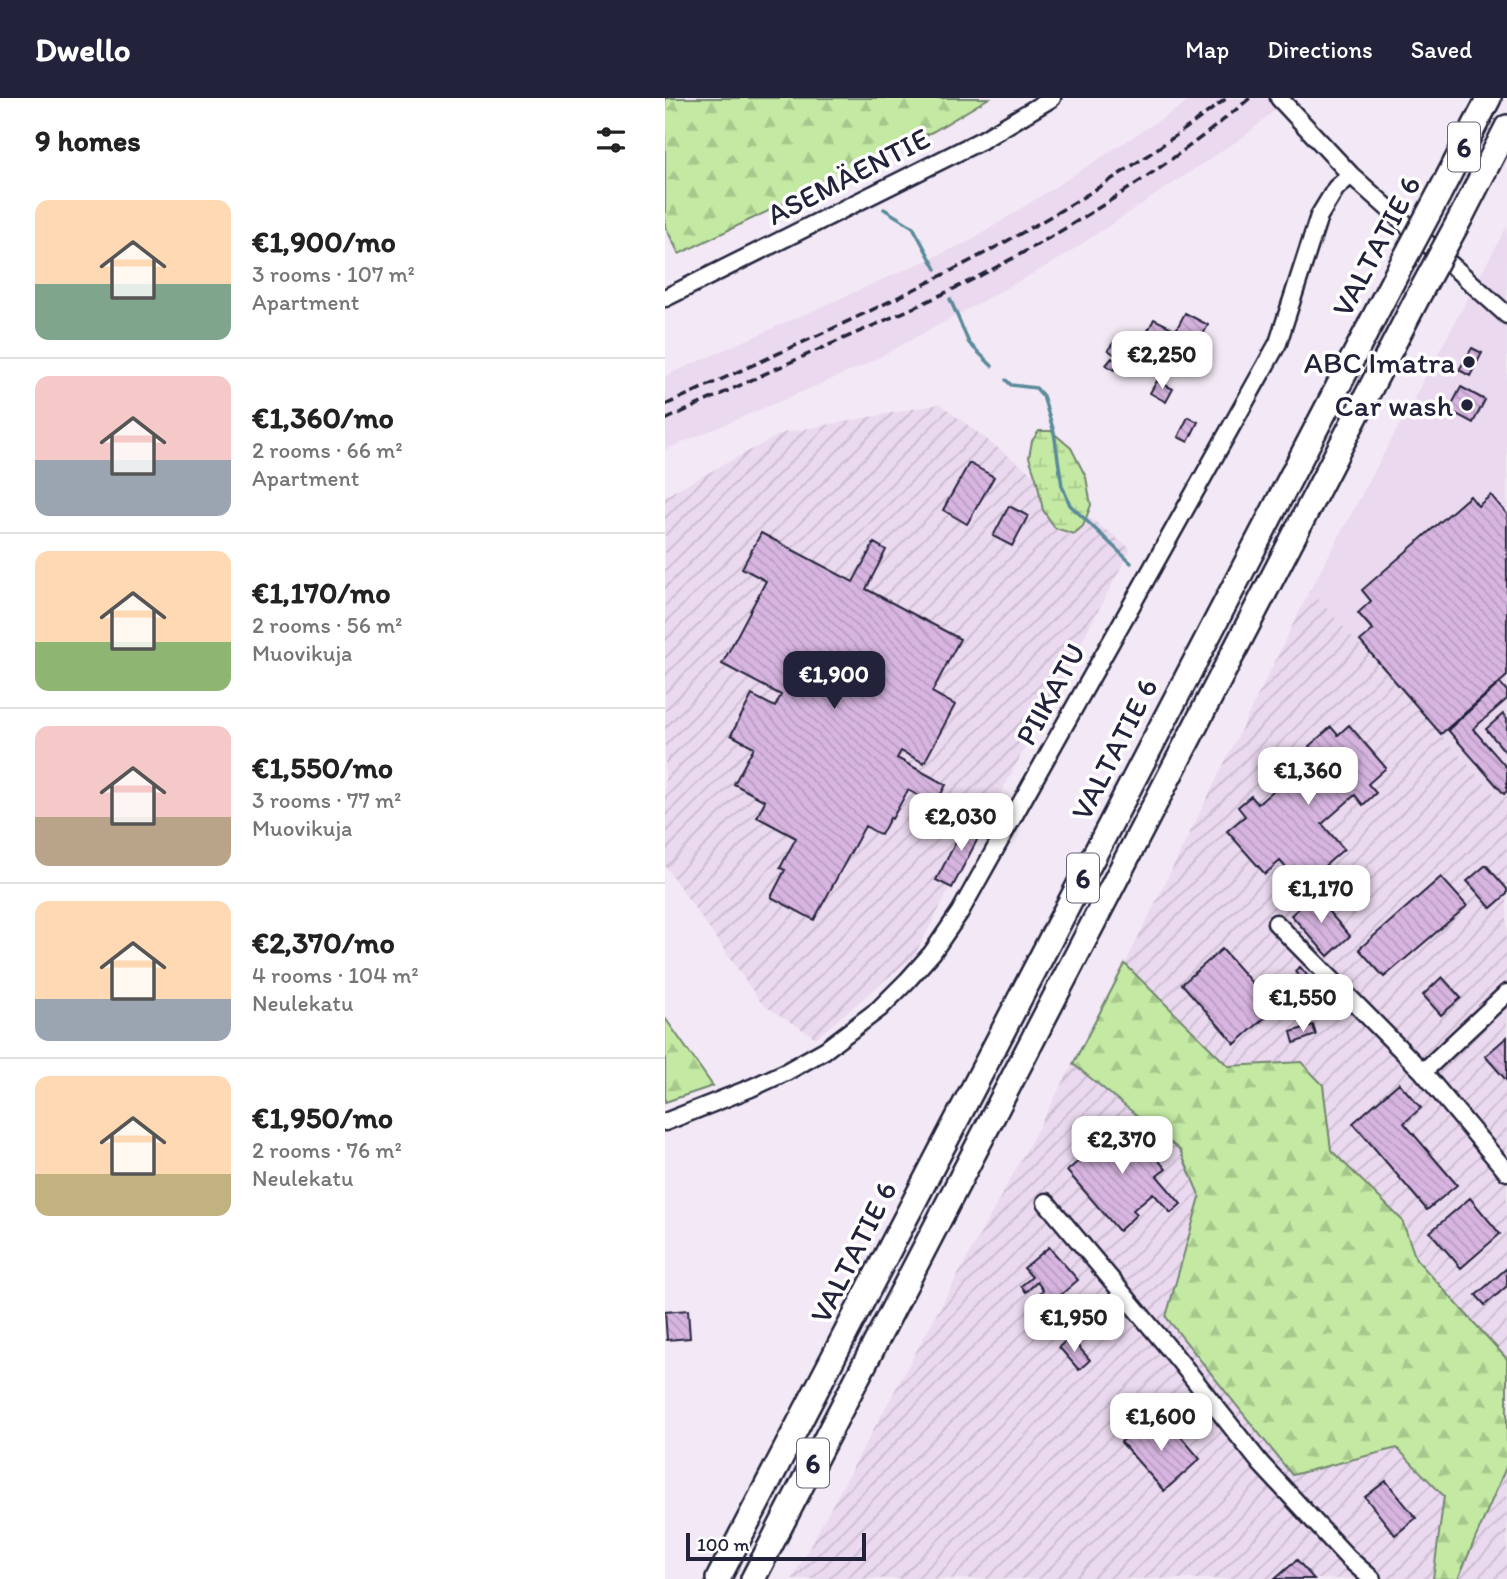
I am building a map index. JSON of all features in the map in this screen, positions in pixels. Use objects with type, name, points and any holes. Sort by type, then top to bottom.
[{"type":"highway","name":"VALTATIE 6","points":[[719,1579],[1489,98]]},
{"type":"highway","name":"VALTATIE 6","points":[[753,1579],[1507,127]]},
{"type":"street","name":"ASEMÄENTIE","points":[[665,298],[982,140],[1052,98]]},
{"type":"street","points":[[1279,98],[1350,175],[1507,315]]},
{"type":"street","name":"PIIKATU","points":[[665,1122],[751,1088],[825,1050],[879,1009],[932,953],[960,912],[1278,343],[1319,216],[1336,188],[1350,175]]},
{"type":"street","points":[[1276,923],[1423,1072],[1507,1171]]},
{"type":"street","points":[[1423,1072],[1507,993]]},
{"type":"street","points":[[1046,1202],[1177,1358],[1261,1464],[1348,1558],[1372,1579]]},
{"type":"shaded area","points":[[1194,98],[1289,98],[1246,135],[1056,261],[865,365],[665,450],[665,376],[970,241]]},
{"type":"shaded area","points":[[1507,226],[1507,795],[1501,801],[1310,590]]},
{"type":"shaded area","points":[[940,404],[1131,549],[914,956],[816,1038],[762,1004],[665,866],[665,496],[783,433]]},
{"type":"shaded area","points":[[1310,590],[1501,801],[1507,795],[1507,1360],[1125,964]]},
{"type":"shaded area","points":[[1073,1064],[1180,1150],[1200,1197],[1166,1317],[1291,1475],[1397,1447],[1444,1496],[1433,1579],[792,1579]]},
{"type":"shaded area","points":[[1507,1465],[1507,1579],[1458,1579]]},
{"type":"green space","points":[[665,98],[989,98],[934,131],[679,254],[665,226]]},
{"type":"green space","points":[[1039,431],[1051,431],[1071,448],[1086,477],[1091,505],[1083,526],[1074,534],[1055,528],[1043,510],[1029,457],[1032,441]]},
{"type":"green space","points":[[1125,964],[1228,1066],[1301,1062],[1323,1085],[1331,1150],[1402,1220],[1416,1259],[1507,1359],[1507,1465],[1458,1579],[1433,1579],[1444,1496],[1397,1448],[1292,1475],[1166,1317],[1200,1197],[1180,1150],[1073,1064]]},
{"type":"green space","points":[[665,1018],[713,1086],[665,1102]]},
{"type":"building","points":[[1185,313],[1208,325],[1186,367],[1141,344],[1154,319],[1176,330]]},
{"type":"building","points":[[1117,338],[1135,351],[1127,363],[1108,350]]},
{"type":"building","points":[[1472,348],[1482,353],[1470,376],[1459,370]]},
{"type":"building","points":[[1112,358],[1119,364],[1114,370],[1106,365]]},
{"type":"building","points":[[1157,381],[1173,389],[1166,402],[1150,393]]},
{"type":"building","name":"Car wash","points":[[1461,387],[1485,400],[1473,423],[1449,410]]},
{"type":"building","points":[[1188,417],[1198,422],[1188,442],[1178,437]]},
{"type":"building","points":[[969,463],[994,477],[967,524],[943,510]]},
{"type":"building","points":[[1491,495],[1507,514],[1507,676],[1441,734],[1360,641],[1373,630],[1358,613],[1371,601],[1362,590],[1470,496],[1478,506]]},
{"type":"building","points":[[1009,506],[1028,516],[1012,546],[993,536]]},
{"type":"building","points":[[761,533],[853,582],[874,543],[886,550],[866,589],[960,639],[932,692],[955,705],[924,763],[901,751],[897,758],[946,785],[935,805],[908,790],[881,835],[865,826],[814,920],[771,897],[785,870],[780,868],[796,838],[757,817],[765,801],[734,784],[754,747],[731,735],[752,695],[775,707],[781,695],[722,664],[766,581],[742,568]]},
{"type":"building","points":[[1500,683],[1507,691],[1507,699],[1473,729],[1507,768],[1507,791],[1504,794],[1448,730]]},
{"type":"building","points":[[1503,714],[1507,719],[1507,754],[1486,729]]},
{"type":"building","points":[[1349,725],[1386,768],[1368,784],[1376,793],[1363,805],[1355,795],[1322,824],[1344,849],[1302,886],[1280,861],[1265,874],[1227,831],[1245,816],[1238,807],[1251,796],[1258,804],[1316,754],[1309,746],[1331,727],[1338,735]]},
{"type":"building","points":[[969,817],[985,825],[952,888],[936,880]]},
{"type":"building","points":[[1486,865],[1507,889],[1507,894],[1491,908],[1467,881]]},
{"type":"building","points":[[1441,877],[1467,906],[1384,977],[1359,949]]},
{"type":"building","points":[[1314,895],[1350,936],[1328,956],[1291,915]]},
{"type":"building","points":[[1222,949],[1275,1009],[1235,1044],[1182,984]]},
{"type":"building","points":[[1300,967],[1312,981],[1307,986],[1295,971]]},
{"type":"building","points":[[1442,977],[1461,998],[1441,1015],[1423,995]]},
{"type":"building","points":[[1284,980],[1297,995],[1292,1000],[1279,985]]},
{"type":"building","points":[[1314,983],[1326,997],[1321,1001],[1309,987]]},
{"type":"building","points":[[1313,1025],[1316,1035],[1294,1043],[1291,1032]]},
{"type":"building","points":[[1507,1037],[1507,1081],[1485,1056]]},
{"type":"building","points":[[1399,1083],[1421,1108],[1404,1123],[1457,1185],[1427,1210],[1353,1123]]},
{"type":"building","points":[[1124,1121],[1166,1169],[1157,1176],[1181,1204],[1171,1213],[1153,1193],[1133,1210],[1137,1214],[1119,1231],[1067,1171]]},
{"type":"building","points":[[1470,1198],[1500,1234],[1461,1268],[1430,1232]]},
{"type":"building","points":[[1049,1247],[1078,1280],[1048,1306],[1038,1295],[1043,1290],[1037,1282],[1026,1292],[1021,1286],[1032,1277],[1024,1268]]},
{"type":"building","points":[[1507,1268],[1507,1286],[1485,1305],[1476,1295]]},
{"type":"building","points":[[688,1310],[690,1338],[667,1340],[665,1312]]},
{"type":"building","points":[[1070,1337],[1090,1360],[1079,1370],[1059,1347]]},
{"type":"building","points":[[1148,1419],[1161,1434],[1171,1425],[1200,1459],[1164,1491],[1121,1442]]},
{"type":"building","points":[[1386,1481],[1416,1518],[1395,1535],[1365,1497]]},
{"type":"building","points":[[1297,1560],[1314,1579],[1275,1579]]},
{"type":"waterway","points":[[884,209],[913,227],[936,269]]},
{"type":"waterway","points":[[950,299],[969,343],[992,366]]},
{"type":"waterway","points":[[1006,380],[1011,385],[1036,388],[1043,396],[1054,432],[1062,486],[1070,505],[1131,563]]},
{"type":"railway","points":[[665,405],[858,316],[1000,245],[1116,176],[1227,98]]},
{"type":"railway","points":[[665,420],[926,302],[1023,253],[1157,170],[1250,98]]},
{"type":"place","name":"ABC Imatra","points":[[1469,362]]},
{"type":"place","name":"Car wash","points":[[1467,405]]}]
